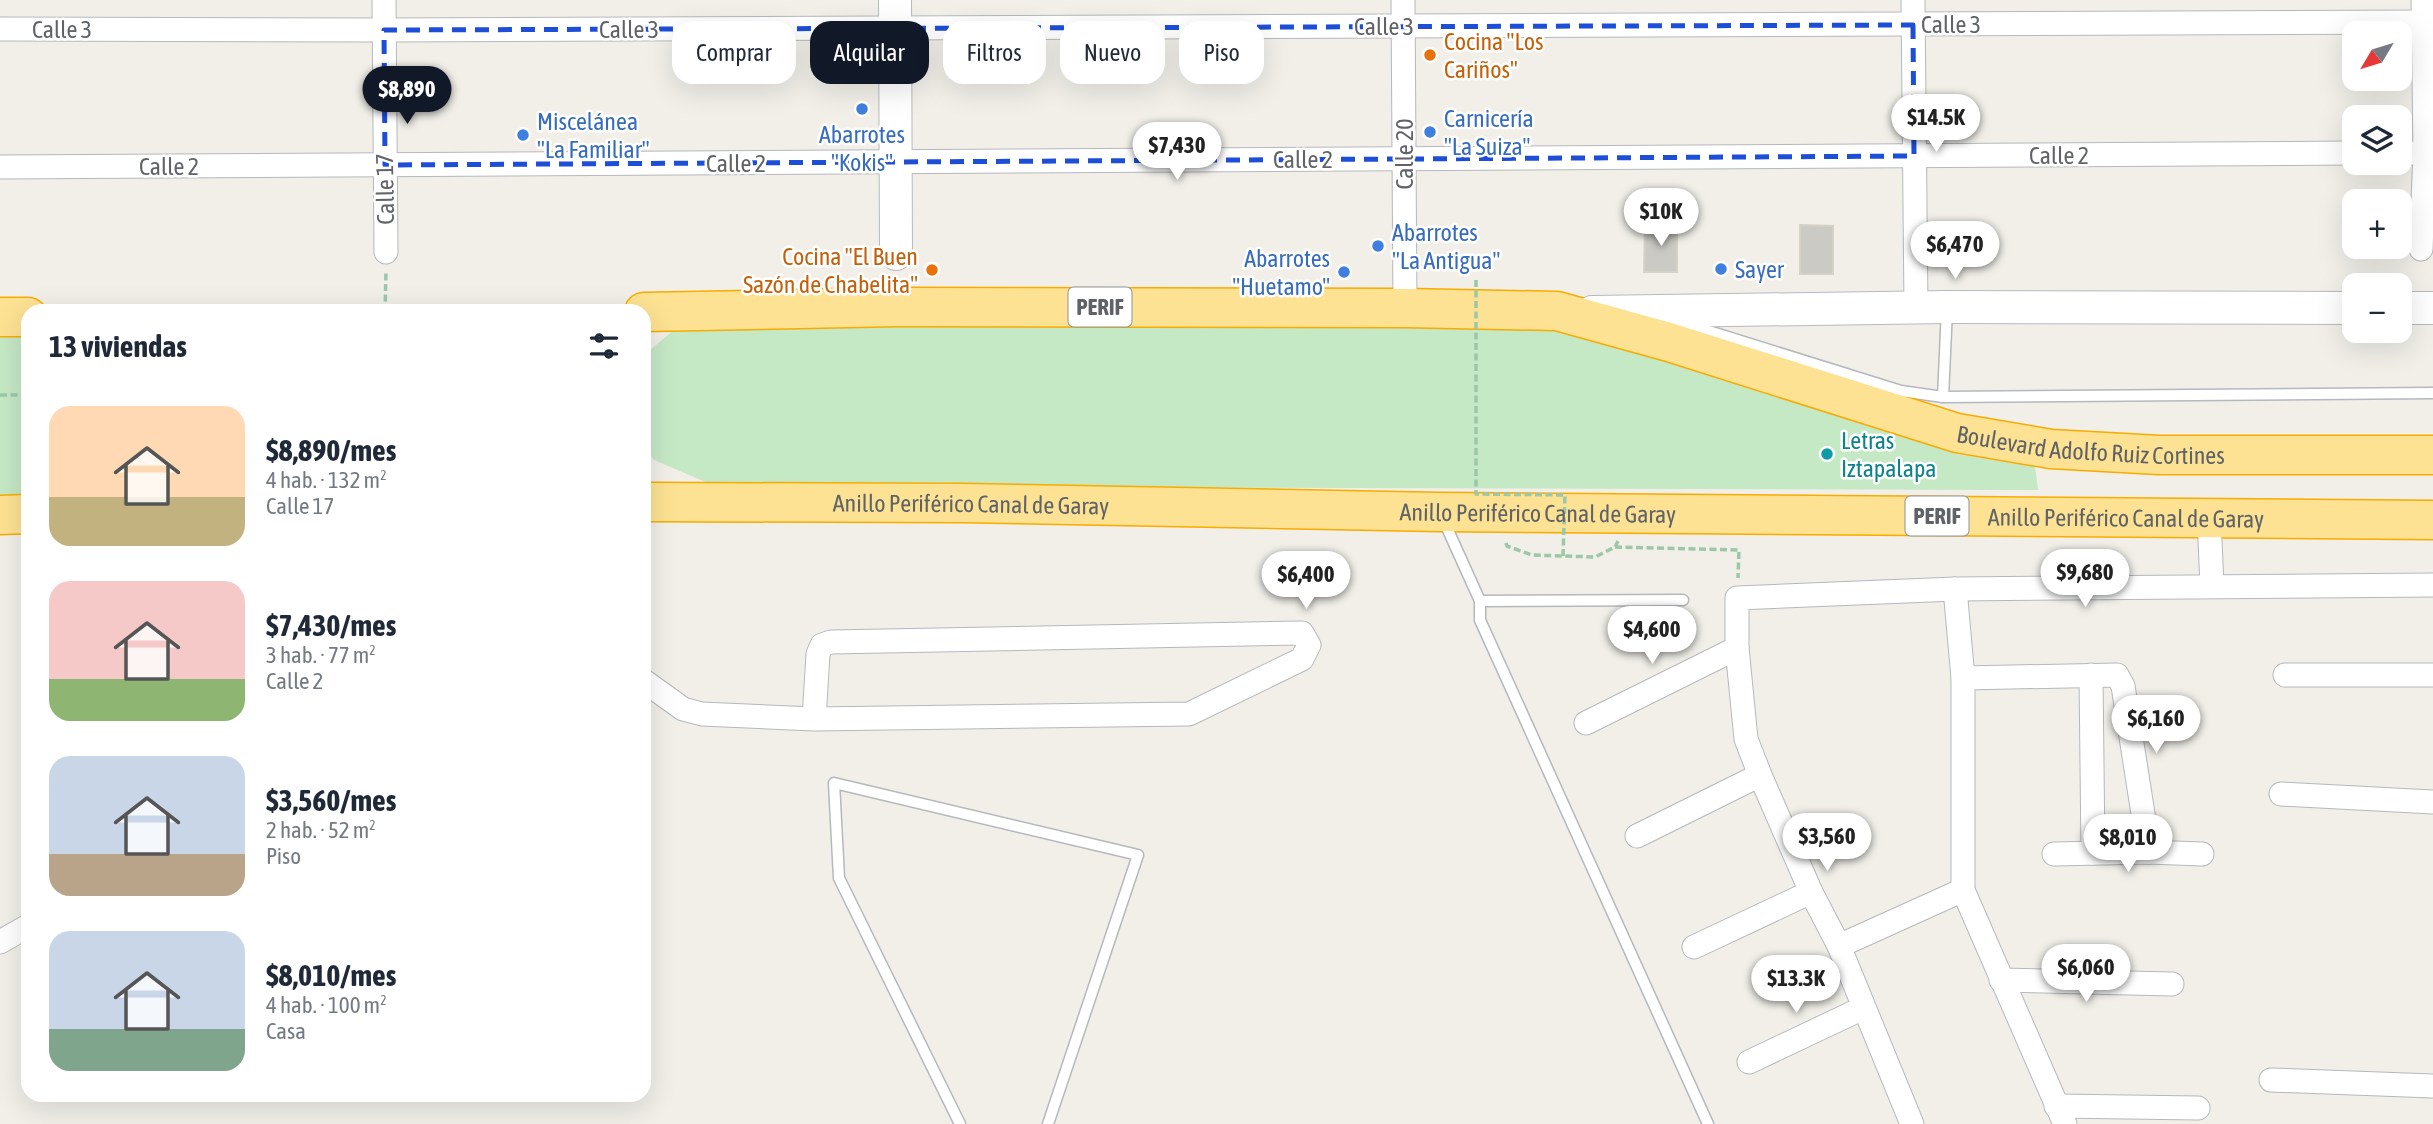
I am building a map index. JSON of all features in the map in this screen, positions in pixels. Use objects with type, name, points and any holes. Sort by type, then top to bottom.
[{"type":"highway","name":"PERIF","points":[[651,312],[898,307],[1557,311]]},
{"type":"highway","name":"Boulevard Adolfo Ruiz Cortines","points":[[1557,311],[1668,342],[1957,433],[2051,449],[2159,455],[2433,455]]},
{"type":"highway","points":[[651,322],[659,318],[693,312]]},
{"type":"highway","points":[[0,317],[21,317]]},
{"type":"highway","name":"Anillo Periférico Canal de Garay","points":[[652,499],[1440,512],[2433,520]]},
{"type":"highway","points":[[0,515],[21,514]]},
{"type":"main road","points":[[895,14],[896,254]]},
{"type":"main road","name":"PERIF","points":[[1557,311],[2342,307]]},
{"type":"main road","points":[[2412,307],[2433,307]]},
{"type":"street","name":"Calle 17","points":[[384,0],[386,252]]},
{"type":"street","name":"Calle 20","points":[[1403,0],[1405,308]]},
{"type":"street","points":[[1913,0],[1916,308]]},
{"type":"street","name":"Calle 3","points":[[0,29],[384,30],[895,14],[1403,26],[1913,24],[2426,15]]},
{"type":"street","points":[[2421,250],[2429,153],[2426,15]]},
{"type":"street","name":"Calle 2","points":[[0,167],[2342,153]]},
{"type":"street","points":[[2209,518],[2212,586]]},
{"type":"street","points":[[1908,1123],[1839,946],[1811,892],[1746,739],[1737,648],[1737,598],[1955,589],[2433,586]]},
{"type":"street","points":[[1955,589],[1963,678],[1963,890],[2060,1115],[2198,1108]]},
{"type":"street","points":[[651,686],[682,709],[702,714],[814,719],[1189,714],[1302,659],[1308,645],[1302,633],[831,642],[822,645],[818,654],[814,719]]},
{"type":"street","points":[[1586,723],[1737,648]]},
{"type":"street","points":[[2091,675],[2094,853]]},
{"type":"street","points":[[1963,678],[2117,675],[2123,686],[2149,852]]},
{"type":"street","points":[[2285,675],[2433,675]]},
{"type":"street","points":[[1637,836],[1760,775]]},
{"type":"street","points":[[2281,794],[2433,802]]},
{"type":"street","points":[[2054,854],[2202,854]]},
{"type":"street","points":[[1839,946],[1963,890]]},
{"type":"street","points":[[1694,947],[1811,892]]},
{"type":"street","points":[[0,942],[21,930]]},
{"type":"street","points":[[2001,979],[2172,985]]},
{"type":"street","points":[[1749,1062],[1863,1008]]},
{"type":"street","points":[[2271,1080],[2433,1086]]},
{"type":"lane","points":[[1943,397],[1947,307]]},
{"type":"lane","points":[[1651,312],[1900,391],[1943,397],[2433,393]]},
{"type":"lane","points":[[1440,512],[1480,601],[1480,620],[1708,1124]]},
{"type":"lane","points":[[1480,601],[1684,600]]},
{"type":"lane","points":[[961,1124],[839,878],[834,783],[1138,855],[1048,1124]]},
{"type":"path","points":[[385,304],[386,252]]},
{"type":"path","points":[[1476,280],[1476,494],[1565,495],[1563,556]]},
{"type":"path","points":[[0,395],[21,395]]},
{"type":"path","points":[[1615,547],[1739,550],[1737,598]]},
{"type":"path","points":[[1532,555],[1595,557]]},
{"type":"highlighted area","points":[[1913,25],[1914,156],[385,165],[384,30]]},
{"type":"green space","points":[[1567,303],[1955,454],[2035,466],[2038,490],[715,486],[654,460],[651,456],[651,349],[687,319]]},
{"type":"green space","points":[[21,327],[21,499],[0,499],[0,328]]},
{"type":"building","points":[[1645,223],[1677,224],[1677,272],[1644,272]]},
{"type":"building","points":[[1800,225],[1833,226],[1833,274],[1800,274]]},
{"type":"place","name":"Cocina \"Los Cariños\"","points":[[1430,55]]},
{"type":"place","name":"Abarrotes \"Kokis\"","points":[[862,109]]},
{"type":"place","name":"Carnicería \"La Suiza\"","points":[[1430,132]]},
{"type":"place","name":"Miscelánea \"La Familiar\"","points":[[523,135]]},
{"type":"place","name":"Abarrotes \"La Antigua\"","points":[[1378,246]]},
{"type":"place","name":"Sayer","points":[[1721,269]]},
{"type":"place","name":"Cocina \"El Buen Sazón de Chabelita\"","points":[[932,270]]},
{"type":"place","name":"Abarrotes \"Huetamo\"","points":[[1344,272]]},
{"type":"place","name":"Letras Iztapalapa","points":[[1827,454]]}]
